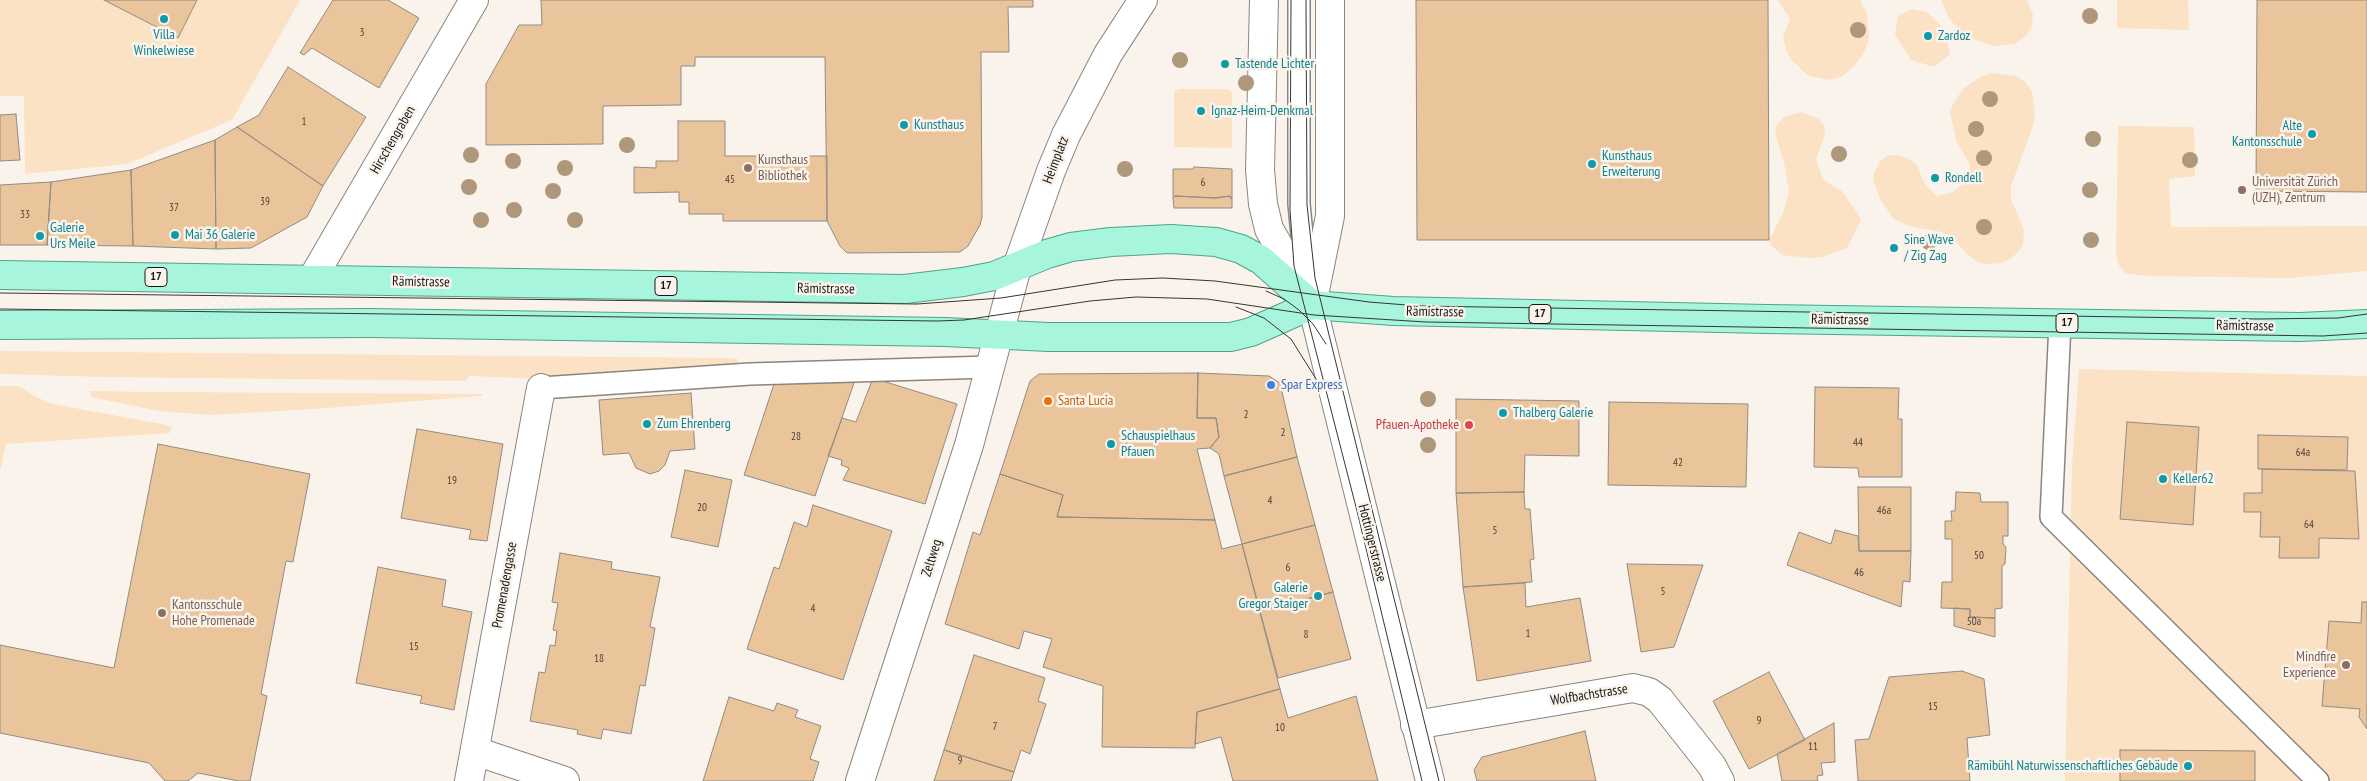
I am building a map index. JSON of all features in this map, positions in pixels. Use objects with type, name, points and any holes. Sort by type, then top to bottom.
[{"type":"main road","name":"Rämistrasse","points":[[0,276],[905,289],[994,276],[1047,254],[1070,247],[1171,239],[1216,242],[1241,249],[1262,260],[1312,305]]},
{"type":"main road","points":[[295,322],[312,279]]},
{"type":"main road","name":"Rämistrasse","points":[[0,325],[295,322],[998,333],[1049,338],[1231,337],[1251,332],[1312,305],[1393,312],[2300,327],[2367,324]]},
{"type":"street","name":"Hirschengraben","points":[[312,279],[474,0]]},
{"type":"street","name":"Heimplatz","points":[[998,333],[1017,267],[1066,135],[1108,54],[1143,0]]},
{"type":"street","points":[[1264,0],[1260,170],[1262,204],[1269,229],[1312,305]]},
{"type":"street","points":[[1312,305],[1330,216],[1330,0]]},
{"type":"street","name":"Hottingerstrasse","points":[[1312,305],[1430,781]]},
{"type":"street","name":"Zeltweg","points":[[860,781],[969,445],[998,333]]},
{"type":"street","name":"Promenadengasse","points":[[469,781],[542,388]]},
{"type":"street","name":"Wolfbachstrasse","points":[[1415,725],[1633,688],[1649,692],[1660,700],[1712,766],[1720,781]]},
{"type":"street","points":[[474,751],[565,781]]},
{"type":"lane","points":[[1299,0],[1299,204],[1304,256],[1312,305]]},
{"type":"lane","points":[[2060,323],[2051,517],[2318,781]]},
{"type":"lane","points":[[542,388],[750,374],[990,367]]},
{"type":"shaded area","points":[[0,0],[300,0],[232,120],[127,164],[25,174],[24,96],[0,96]]},
{"type":"shaded area","points":[[1778,0],[1860,0],[1867,14],[1869,38],[1864,53],[1843,76],[1830,80],[1808,76],[1790,58],[1786,50],[1783,37],[1790,19]]},
{"type":"shaded area","points":[[1941,0],[2027,0],[2033,15],[2032,25],[2026,36],[2015,44],[1995,46],[1986,44],[1969,37],[1959,29],[1950,20]]},
{"type":"shaded area","points":[[2117,0],[2188,0],[2189,30],[2117,28]]},
{"type":"shaded area","points":[[1912,9],[1927,12],[1945,30],[1950,54],[1934,67],[1911,60],[1895,35],[1898,16]]},
{"type":"shaded area","points":[[1991,73],[2016,76],[2025,82],[2032,91],[2035,114],[2032,129],[2011,186],[2011,199],[2024,230],[2023,246],[2013,257],[2002,263],[1988,264],[1980,263],[1969,256],[1954,240],[1941,232],[1908,226],[1894,219],[1881,201],[1873,180],[1880,161],[1889,155],[1898,155],[1908,158],[1917,165],[1924,183],[1936,196],[1953,192],[1963,184],[1970,165],[1956,140],[1950,112],[1963,89],[1980,77]]},
{"type":"shaded area","points":[[1179,89],[1228,89],[1232,93],[1232,148],[1174,147],[1174,92]]},
{"type":"shaded area","points":[[1802,112],[1819,119],[1824,126],[1825,135],[1816,159],[1821,174],[1825,181],[1842,191],[1861,221],[1847,248],[1822,257],[1808,258],[1782,255],[1772,246],[1769,240],[1783,213],[1789,192],[1785,167],[1775,133],[1777,124],[1784,117]]},
{"type":"shaded area","points":[[2118,126],[2194,127],[2195,176],[2169,179],[2171,227],[2367,226],[2367,271],[2290,278],[2146,276],[2125,273],[2118,264],[2116,254]]},
{"type":"shaded area","points":[[0,351],[727,358],[738,359],[739,366],[542,379],[469,376],[466,381],[104,377],[0,374]]},
{"type":"shaded area","points":[[2079,369],[2367,376],[2367,781],[2065,781],[2072,465]]},
{"type":"shaded area","points":[[0,386],[19,386],[36,397],[53,404],[172,426],[170,433],[6,444],[0,471]]},
{"type":"shaded area","points":[[90,391],[483,394],[481,396],[314,409],[209,415],[159,411],[91,397]]},
{"type":"building","name":"Villa Winkelwiese","points":[[104,0],[197,0],[178,38]]},
{"type":"building","points":[[333,0],[388,0],[419,18],[379,88],[312,48],[304,55],[300,53]]},
{"type":"building","name":"Kunsthaus","points":[[541,0],[1033,0],[1033,7],[1008,7],[1009,52],[981,52],[982,217],[980,225],[968,246],[960,252],[847,253],[840,246],[827,221],[825,57],[695,57],[695,66],[681,66],[681,105],[603,106],[603,144],[486,145],[486,84],[519,25],[542,25]]},
{"type":"building","name":"Kunsthaus Erweiterung","points":[[1416,0],[1768,0],[1769,240],[1417,240]]},
{"type":"building","name":"Alte Kantonsschule","points":[[2257,0],[2367,0],[2367,192],[2256,191]]},
{"type":"building","points":[[288,67],[366,117],[323,186],[237,127],[259,115]]},
{"type":"building","points":[[16,114],[20,160],[0,161],[0,115]]},
{"type":"building","points":[[678,121],[725,121],[725,156],[827,156],[827,221],[723,221],[723,214],[689,214],[689,202],[679,202],[679,192],[634,193],[634,167],[656,168],[656,161],[678,161]]},
{"type":"building","points":[[237,127],[323,186],[307,217],[251,248],[216,249],[215,140]]},
{"type":"building","points":[[215,140],[216,249],[133,246],[131,170]]},
{"type":"building","points":[[1194,167],[1232,169],[1232,198],[1230,196],[1215,198],[1175,196],[1173,198],[1173,169],[1193,169]]},
{"type":"building","points":[[131,170],[133,246],[47,245],[51,182]]},
{"type":"building","points":[[51,182],[47,245],[0,245],[0,185]]},
{"type":"building","points":[[1175,196],[1215,198],[1230,196],[1232,198],[1232,208],[1174,208],[1173,198]]},
{"type":"building","points":[[1198,373],[1269,376],[1280,383],[1297,457],[1224,476],[1219,454],[1210,448],[1219,437],[1216,418],[1197,418]]},
{"type":"building","name":"Schauspielhaus Pfauen","points":[[1198,373],[1197,418],[1216,418],[1219,437],[1210,448],[1197,449],[1215,520],[1057,517],[1063,495],[1000,474],[1030,381],[1039,374]]},
{"type":"building","points":[[873,378],[957,404],[925,504],[843,480],[849,468],[841,465],[842,460],[828,456],[842,418],[856,422]]},
{"type":"building","points":[[855,380],[815,496],[744,475],[774,384]]},
{"type":"building","points":[[1815,387],[1899,388],[1898,419],[1902,419],[1902,477],[1859,477],[1858,468],[1814,467]]},
{"type":"building","name":"Zum Ehrenberg","points":[[691,393],[695,449],[670,451],[665,465],[659,471],[650,474],[636,468],[629,453],[603,455],[599,400]]},
{"type":"building","points":[[1456,399],[1579,401],[1579,456],[1525,455],[1524,492],[1456,493]]},
{"type":"building","points":[[1609,402],[1748,404],[1746,487],[1608,485]]},
{"type":"building","points":[[2127,422],[2199,427],[2193,525],[2120,519]]},
{"type":"building","points":[[417,429],[503,444],[487,541],[469,539],[471,530],[401,518]]},
{"type":"building","points":[[2258,435],[2348,437],[2347,470],[2258,469]]},
{"type":"building","points":[[158,444],[310,474],[293,562],[286,561],[261,694],[267,696],[250,781],[239,781],[198,773],[188,781],[165,781],[149,763],[0,733],[0,645],[114,668]]},
{"type":"building","points":[[1297,457],[1315,525],[1242,544],[1224,476]]},
{"type":"building","points":[[2262,469],[2355,471],[2359,539],[2319,538],[2319,558],[2279,558],[2280,537],[2260,537],[2261,512],[2244,512],[2244,493],[2262,493]]},
{"type":"building","points":[[685,470],[732,480],[718,547],[671,537]]},
{"type":"building","points":[[1000,474],[1063,495],[1057,517],[1215,520],[1222,549],[1242,544],[1280,689],[1197,712],[1195,748],[1102,747],[1103,686],[1043,667],[1052,639],[1024,631],[1019,649],[945,624],[973,532],[980,535]]},
{"type":"building","points":[[1858,487],[1911,487],[1911,551],[1859,551]]},
{"type":"building","points":[[1524,492],[1525,509],[1530,509],[1534,559],[1530,560],[1532,582],[1463,587],[1456,493]]},
{"type":"building","points":[[1956,492],[1980,493],[1981,502],[2008,502],[2008,536],[2003,536],[2003,544],[2006,547],[2005,564],[2002,566],[2002,608],[1995,609],[1995,618],[1970,617],[1970,609],[1941,608],[1942,582],[1952,582],[1952,539],[1945,539],[1945,521],[1952,521],[1951,511],[1955,511]]},
{"type":"building","points":[[813,505],[892,531],[843,680],[747,649],[774,567],[779,569],[794,522],[807,527]]},
{"type":"building","points":[[1315,525],[1333,592],[1260,611],[1242,544]]},
{"type":"building","points":[[1835,530],[1858,536],[1859,551],[1911,551],[1910,582],[1903,581],[1901,607],[1787,565],[1799,532],[1831,544]]},
{"type":"building","points":[[560,553],[612,562],[611,569],[660,577],[650,627],[655,628],[645,686],[640,685],[631,734],[603,729],[601,739],[577,734],[578,730],[530,721],[539,672],[545,673],[550,645],[555,646],[557,631],[553,630],[558,603],[552,602]]},
{"type":"building","points":[[1627,564],[1703,565],[1674,647],[1641,652]]},
{"type":"building","points":[[378,567],[446,580],[442,606],[472,612],[454,710],[420,703],[422,696],[356,683]]},
{"type":"building","points":[[1525,583],[1526,607],[1580,598],[1591,661],[1477,681],[1463,587]]},
{"type":"building","points":[[1333,592],[1351,659],[1278,678],[1260,611]]},
{"type":"building","name":"Mindfire Experience","points":[[2362,602],[2367,602],[2367,729],[2359,717],[2360,709],[2322,706],[2329,621],[2361,623]]},
{"type":"building","points":[[1954,608],[1970,609],[1970,617],[1995,618],[1995,637],[1954,626]]},
{"type":"building","points":[[974,655],[1045,678],[1038,701],[1046,704],[1030,754],[1021,750],[1014,772],[944,750]]},
{"type":"building","points":[[1962,671],[1984,679],[1990,735],[1967,738],[1970,781],[1858,781],[1855,740],[1869,739],[1889,677]]},
{"type":"building","points":[[1769,672],[1805,740],[1749,769],[1713,701]]},
{"type":"building","points":[[1280,689],[1288,718],[1356,696],[1378,781],[1233,781],[1221,737],[1195,744],[1197,712]]},
{"type":"building","points":[[729,697],[774,711],[777,703],[798,710],[795,717],[821,726],[810,759],[819,762],[813,781],[703,781]]},
{"type":"building","points":[[1834,723],[1835,762],[1821,763],[1823,775],[1817,776],[1818,781],[1782,781],[1777,754]]},
{"type":"building","points":[[1585,731],[1596,781],[1477,781],[1474,770],[1482,757]]},
{"type":"building","points":[[944,750],[1014,772],[1011,781],[934,781]]},
{"type":"building","name":"Rämibühl Naturwissenschaftliches Gebäude","points":[[2120,750],[2255,751],[2255,781],[2120,781]]},
{"type":"tram line","points":[[1291,0],[1290,210],[1294,266],[1357,511],[1422,781]]},
{"type":"tram line","points":[[1306,0],[1307,205],[1315,278],[1439,781]]},
{"type":"tram line","points":[[0,293],[917,304],[1001,298],[1115,280],[1163,278],[1215,281],[1369,302],[1419,306],[2259,319],[2338,318],[2367,314]]},
{"type":"tram line","points":[[1266,291],[1284,299],[1299,310],[1313,324],[1326,344]]},
{"type":"tram line","points":[[0,309],[937,321],[964,320],[1090,301],[1136,297],[1207,299],[1314,315],[1426,322],[2323,336],[2367,333]]},
{"type":"tram line","points":[[1236,307],[1264,318],[1291,339],[1318,382]]},
{"type":"place","name":"Villa Winkelwiese","points":[[164,19]]},
{"type":"place","name":"Zardoz","points":[[1928,36]]},
{"type":"place","name":"Tastende Lichter","points":[[1225,64]]},
{"type":"place","name":"Ignaz-Heim-Denkmal","points":[[1201,111]]},
{"type":"place","name":"Kunsthaus","points":[[904,125]]},
{"type":"place","name":"Alte Kantonsschule","points":[[2312,134]]},
{"type":"place","name":"Kunsthaus Erweiterung","points":[[1592,164]]},
{"type":"place","name":"Kunsthaus Bibliothek","points":[[748,168]]},
{"type":"place","name":"Rondell","points":[[1935,178]]},
{"type":"place","name":"Universität Zürich (UZH), Zentrum","points":[[2242,190]]},
{"type":"place","name":"Mai 36 Galerie","points":[[175,235]]},
{"type":"place","name":"Galerie Urs Meile","points":[[40,236]]},
{"type":"place","name":"Sine Wave / Zig Zag","points":[[1894,248]]},
{"type":"place","name":"Spar Express","points":[[1271,385]]},
{"type":"place","name":"Santa Lucia","points":[[1048,401]]},
{"type":"place","name":"Thalberg Galerie","points":[[1503,413]]},
{"type":"place","name":"Zum Ehrenberg","points":[[647,424]]},
{"type":"place","name":"Pfauen-Apotheke","points":[[1469,425]]},
{"type":"place","name":"Schauspielhaus Pfauen","points":[[1111,444]]},
{"type":"place","name":"Keller62","points":[[2163,479]]},
{"type":"place","name":"Galerie Gregor Staiger","points":[[1318,596]]},
{"type":"place","name":"Kantonsschule Hohe Promenade","points":[[162,613]]},
{"type":"place","name":"Mindfire Experience","points":[[2346,665]]},
{"type":"place","name":"Rämibühl Naturwissenschaftliches Gebäude","points":[[2188,766]]}]
